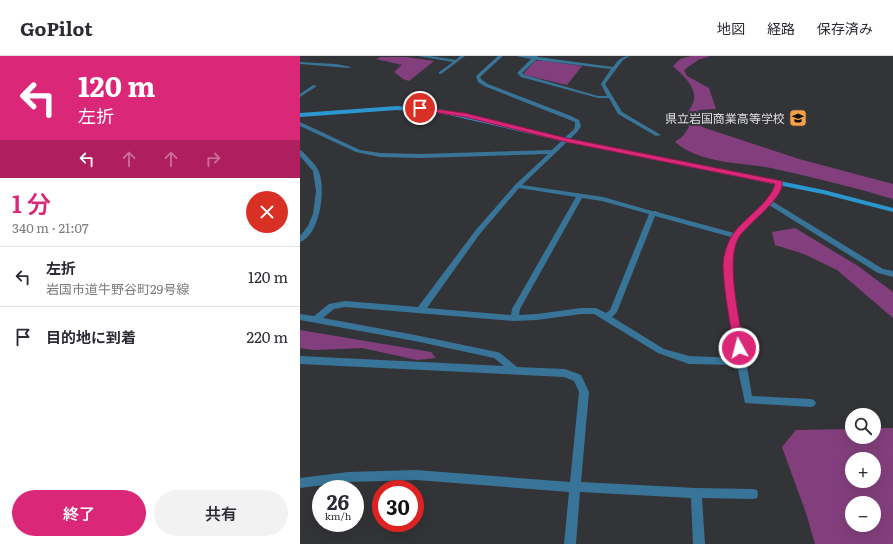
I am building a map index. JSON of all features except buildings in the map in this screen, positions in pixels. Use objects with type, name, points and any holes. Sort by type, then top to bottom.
[{"type":"street","points":[[420,56],[457,61]]},
{"type":"street","points":[[441,73],[463,56]]},
{"type":"street","points":[[420,311],[477,233],[517,186],[566,140],[578,126],[577,121],[569,117],[486,85],[480,81],[478,77],[501,56]]},
{"type":"street","points":[[518,56],[536,57],[614,68]]},
{"type":"street","points":[[628,56],[621,59],[603,84],[620,113],[658,135]]},
{"type":"street","points":[[536,57],[519,73],[523,76],[598,97],[611,97]]},
{"type":"street","points":[[300,63],[349,67]]},
{"type":"street","points":[[300,96],[315,86]]},
{"type":"street","points":[[300,115],[420,108],[465,115],[566,140],[779,182],[893,210]]},
{"type":"street","points":[[300,124],[358,151],[380,155],[420,156],[553,152]]},
{"type":"street","points":[[300,152],[316,170],[319,178],[319,196],[316,214],[311,226],[300,240]]},
{"type":"street","points":[[779,182],[777,190],[769,202],[760,209],[736,236],[730,247],[727,265],[740,362],[748,400],[811,403]]},
{"type":"street","points":[[517,186],[603,199],[736,236]]},
{"type":"street","points":[[514,318],[516,309],[580,196]]},
{"type":"street","points":[[769,202],[881,271],[893,274]]},
{"type":"street","points":[[607,317],[613,312],[654,212]]},
{"type":"street","points":[[315,320],[332,306],[344,304],[514,318],[537,317],[581,311],[596,311],[661,351],[689,360],[740,362]]},
{"type":"street","points":[[300,316],[496,355],[515,371]]},
{"type":"street","points":[[300,360],[565,373],[578,378],[584,392],[574,487],[570,544]]},
{"type":"street","points":[[300,484],[348,477],[416,475],[574,487],[696,493],[753,494]]},
{"type":"street","points":[[696,493],[699,544]]},
{"type":"shaded area","points":[[691,56],[710,56],[698,60],[684,70],[687,76],[709,88],[716,109],[698,110],[702,127],[799,159],[893,184],[893,199],[832,182],[771,168],[708,158],[685,149],[675,142],[683,136],[689,127],[687,114],[693,104],[694,92],[689,82],[673,66],[680,59]]},
{"type":"shaded area","points":[[381,57],[406,57],[434,61],[409,81],[403,79],[394,72],[402,65],[376,59]]},
{"type":"shaded area","points":[[535,61],[582,66],[567,85],[525,75],[524,73]]},
{"type":"shaded area","points":[[795,228],[858,266],[893,292],[893,318],[837,270],[804,254],[775,245],[772,232]]},
{"type":"shaded area","points":[[300,330],[431,352],[436,358],[417,360],[362,348],[314,350],[300,348]]},
{"type":"shaded area","points":[[881,428],[893,428],[893,544],[815,544],[806,513],[782,447],[796,430],[845,429],[845,444],[881,444]]},
{"type":"place","name":"県立岩国商業高等学校","points":[[798,118]]},
{"type":"route","points":[[420,108],[465,115],[566,140],[779,182],[777,190],[769,202],[760,209],[736,236],[730,247],[727,265],[739,348]]}]
